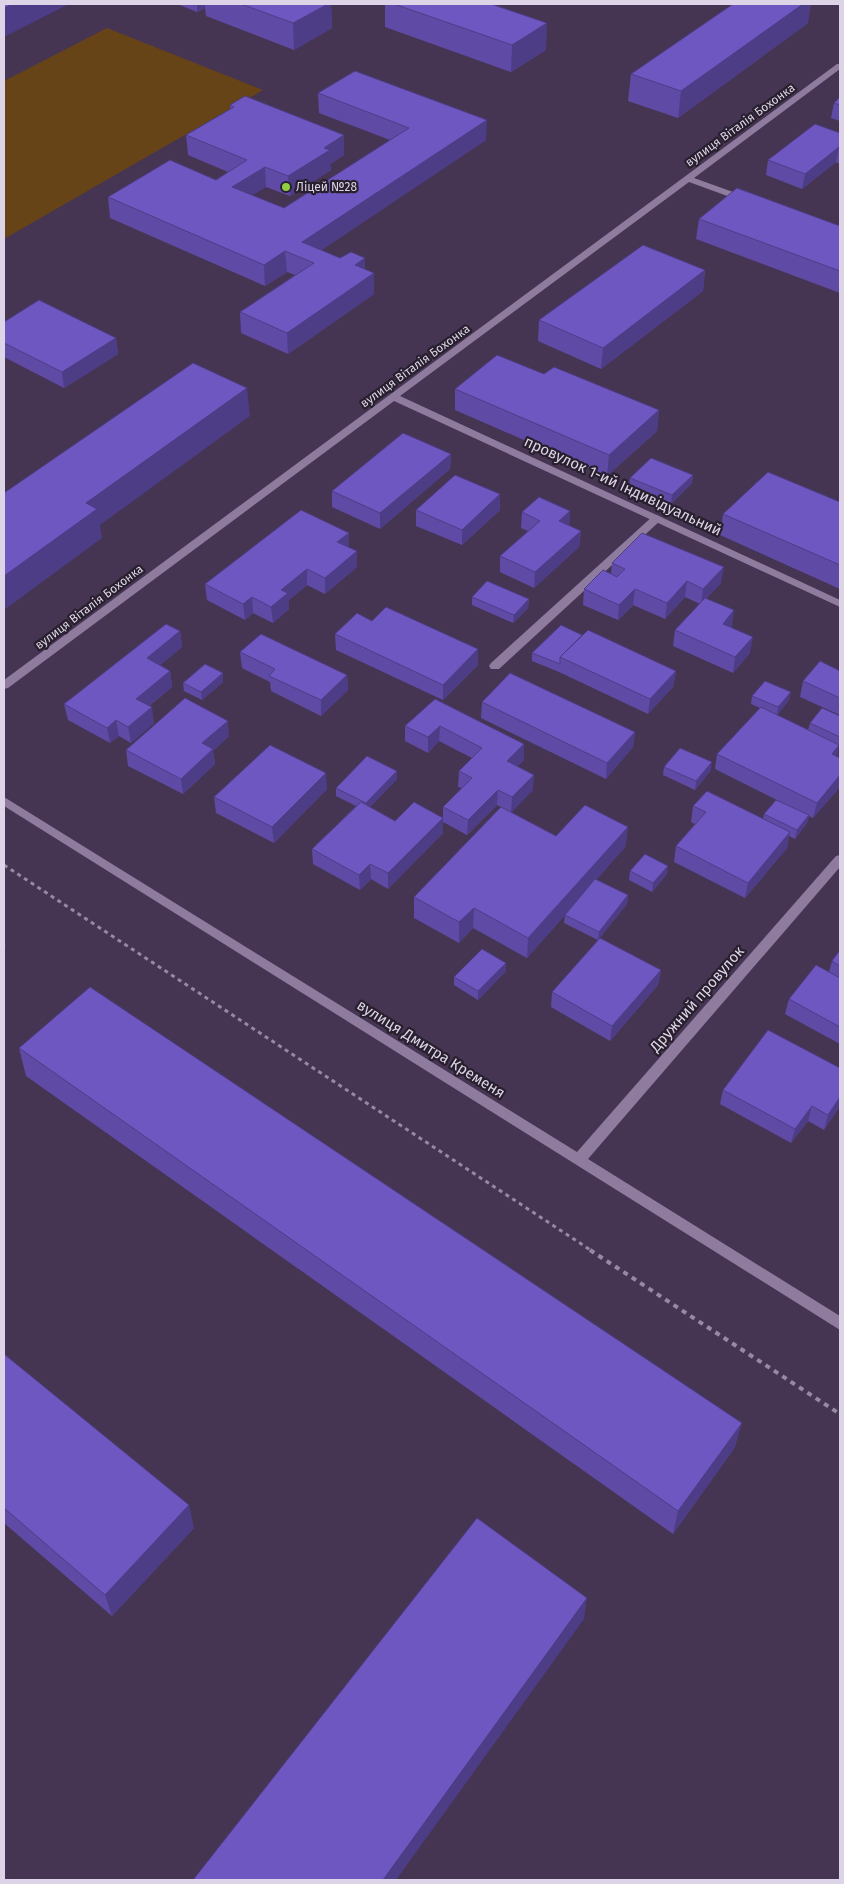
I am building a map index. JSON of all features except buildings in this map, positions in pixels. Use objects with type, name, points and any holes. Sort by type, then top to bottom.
[{"type":"street","name":"вулиця Віталія Бохонка","points":[[4,685],[840,66]]},
{"type":"street","points":[[688,179],[751,202]]},
{"type":"street","name":"провулок 1-ий Індивідуальний","points":[[394,396],[840,604]]},
{"type":"street","points":[[495,666],[657,518]]},
{"type":"street","name":"вулиця Дмитра Кременя","points":[[4,801],[840,1324]]},
{"type":"street","name":"Дружний провулок","points":[[579,1160],[840,859]]},
{"type":"path","points":[[4,865],[840,1414]]},
{"type":"shaded area","points":[[107,28],[263,90],[4,239],[4,81]]},
{"type":"place","name":"Ліцей №28","points":[[286,187]]}]
